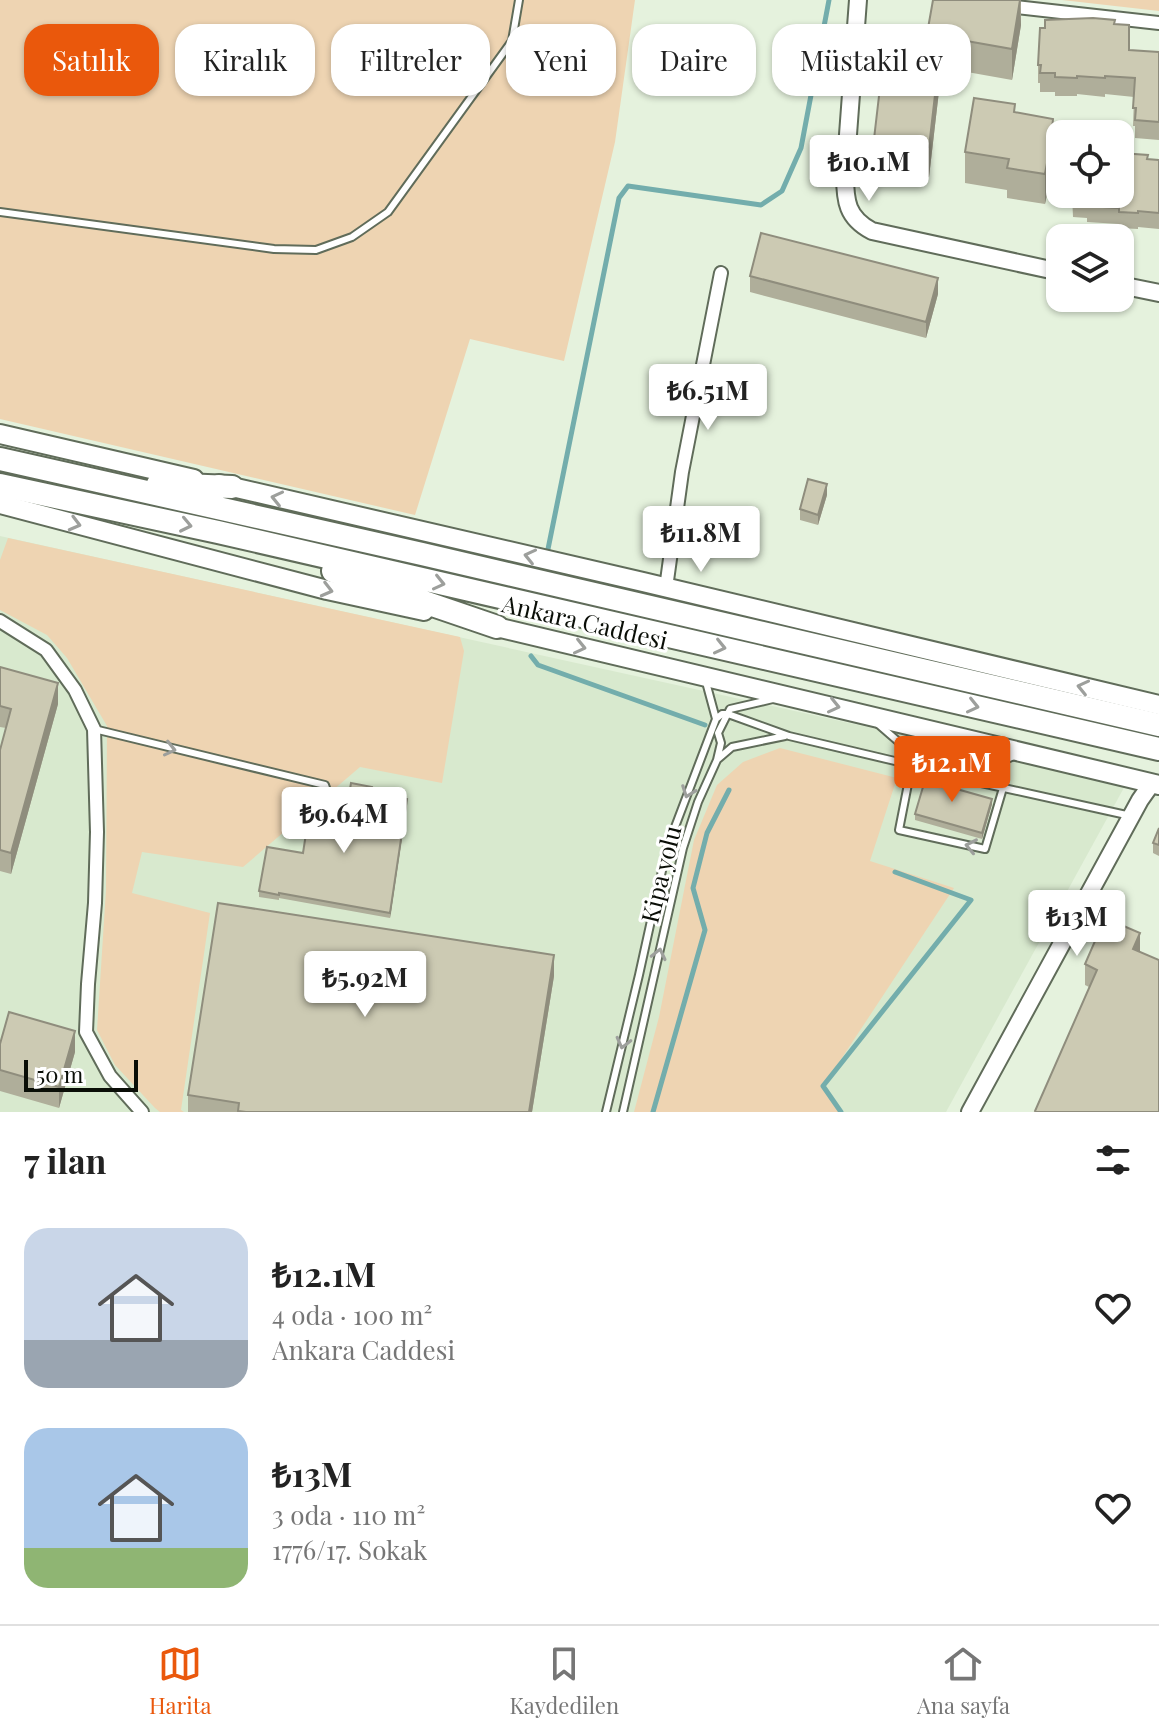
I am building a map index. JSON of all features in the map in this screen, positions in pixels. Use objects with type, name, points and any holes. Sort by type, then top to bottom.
[{"type":"highway","points":[[0,459],[97,480],[232,487]]},
{"type":"highway","name":"Ankara Caddesi","points":[[97,480],[1159,725]]},
{"type":"highway","name":"Ankara Caddesi","points":[[0,485],[218,532],[1159,749]]},
{"type":"highway","points":[[218,532],[497,627]]},
{"type":"main road","points":[[0,434],[1159,705]]},
{"type":"main road","name":"Ankara Caddesi","points":[[0,504],[327,590],[497,627],[1155,784]]},
{"type":"street","points":[[858,0],[845,197],[860,225],[872,231],[1046,269]]},
{"type":"street","points":[[993,5],[1159,23]]},
{"type":"street","points":[[666,588],[682,472],[721,273]]},
{"type":"street","points":[[1134,288],[1159,293]]},
{"type":"street","points":[[0,621],[46,650],[75,690],[94,729],[97,832],[86,1032],[110,1076],[142,1112]]},
{"type":"street","points":[[970,1112],[1131,816],[1155,784]]},
{"type":"lane","points":[[0,212],[274,249],[316,250],[352,237],[388,212],[512,41],[519,0]]},
{"type":"lane","points":[[702,676],[716,719],[728,714],[789,736],[1131,816]]},
{"type":"lane","points":[[728,714],[730,709],[788,696]]},
{"type":"lane","name":"Kipa yolu","points":[[623,1112],[683,848],[698,802],[717,760],[721,743],[718,733],[728,714]]},
{"type":"lane","points":[[866,714],[908,750],[916,766]]},
{"type":"lane","name":"Kipa yolu","points":[[606,1112],[667,848],[716,719]]},
{"type":"lane","points":[[94,729],[325,785],[330,799]]},
{"type":"lane","points":[[717,760],[732,747],[789,736]]},
{"type":"lane","points":[[963,779],[1023,752]]},
{"type":"lane","points":[[898,762],[909,779],[899,830],[985,849],[1003,788]]},
{"type":"shaded area","points":[[0,0],[635,0],[615,142],[564,361],[470,339],[415,515],[0,419]]},
{"type":"shaded area","points":[[1062,0],[1159,0],[1159,11]]},
{"type":"shaded area","points":[[0,536],[1126,784],[946,1112],[0,1112]]},
{"type":"shaded area","points":[[8,538],[460,637],[464,651],[442,783],[360,767],[243,867],[142,852],[132,893],[210,913],[181,1110],[184,1112],[160,1112],[155,1108],[115,1065],[97,1030],[106,890],[107,726],[67,658],[47,635],[0,610],[0,560]]},
{"type":"shaded area","points":[[780,748],[897,778],[870,861],[954,888],[824,1085],[842,1112],[634,1112],[659,1017],[694,840],[717,785],[743,762]]},
{"type":"building","points":[[933,0],[1020,0],[1012,49],[971,42],[971,24],[929,24]]},
{"type":"building","points":[[1093,18],[1129,25],[1129,50],[1159,52],[1159,122],[1135,120],[1135,78],[1055,77],[1055,73],[1040,73],[1040,28],[1045,28],[1045,20]]},
{"type":"building","points":[[879,96],[935,96],[929,147],[874,139]]},
{"type":"building","points":[[974,98],[1015,104],[1014,112],[1053,119],[1046,120],[1045,174],[1007,168],[1009,159],[965,152]]},
{"type":"building","points":[[1134,154],[1159,160],[1159,213],[1119,212],[1119,208],[1134,208]]},
{"type":"building","points":[[761,233],[938,278],[926,322],[750,276]]},
{"type":"building","points":[[808,479],[827,484],[818,515],[800,509]]},
{"type":"building","points":[[0,667],[58,683],[11,853],[0,850],[0,750],[11,709],[0,706]]},
{"type":"building","points":[[928,770],[948,776],[946,786],[992,799],[982,833],[915,814]]},
{"type":"building","points":[[351,783],[372,787],[371,793],[407,799],[390,913],[259,891],[267,847],[303,853],[309,814],[345,820]]},
{"type":"building","points":[[1159,828],[1159,845],[1153,843]]},
{"type":"building","points":[[218,903],[554,955],[529,1112],[246,1112],[238,1111],[239,1103],[188,1095]]},
{"type":"building","points":[[1105,918],[1140,933],[1133,949],[1159,960],[1159,1112],[1036,1112],[1097,970],[1085,964]]},
{"type":"building","points":[[9,1012],[75,1031],[59,1087],[0,1070],[0,1044]]},
{"type":"waterway","points":[[547,554],[619,198],[628,186],[761,205],[782,191],[801,148],[829,0]]},
{"type":"waterway","points":[[531,656],[538,665],[705,725]]},
{"type":"waterway","points":[[653,1112],[705,930],[693,888],[707,833],[729,790]]},
{"type":"waterway","points":[[841,1112],[823,1086],[971,900],[895,872]]}]
